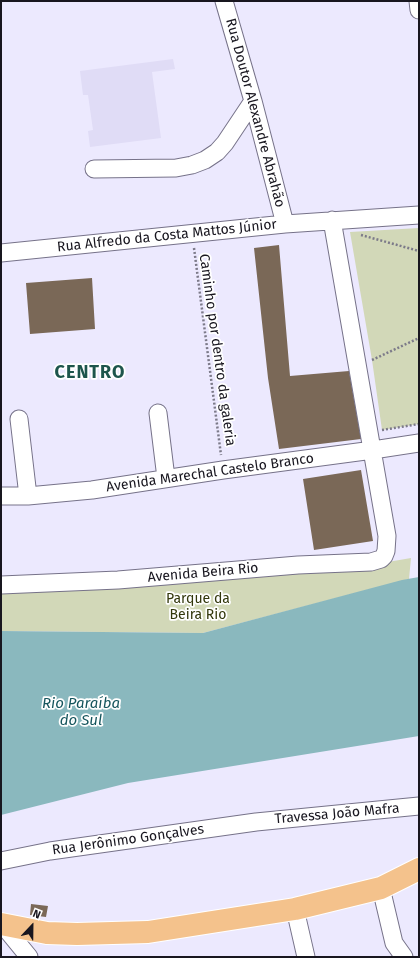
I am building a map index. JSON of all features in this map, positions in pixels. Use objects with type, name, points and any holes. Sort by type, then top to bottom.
[{"type":"main road","points":[[2,924],[47,933],[112,934],[148,932],[295,909],[381,888],[419,869]]},
{"type":"street","name":"Rua Doutor Alexandre Abrahão","points":[[224,1],[253,101],[285,224]]},
{"type":"street","points":[[418,1],[419,10]]},
{"type":"street","points":[[94,169],[176,168],[192,165],[205,160],[217,152],[225,143],[253,101]]},
{"type":"street","name":"Rua Alfredo da Costa Mattos Júnior","points":[[1,253],[285,224],[419,215]]},
{"type":"street","points":[[332,220],[373,450]]},
{"type":"street","points":[[158,413],[166,478]]},
{"type":"street","points":[[19,419],[28,496]]},
{"type":"street","name":"Avenida Marechal Castelo Branco","points":[[1,496],[28,496],[92,490],[166,478],[419,443]]},
{"type":"street","name":"Avenida Beira Rio","points":[[1,585],[118,580],[298,565],[371,562],[381,559],[386,550],[387,536],[373,450]]},
{"type":"street","name":"Travessa João Mafra","points":[[256,822],[419,806]]},
{"type":"street","name":"Rua Jerônimo Gonçalves","points":[[1,861],[50,851],[256,822]]},
{"type":"street","points":[[381,888],[394,943],[404,957]]},
{"type":"street","points":[[295,909],[306,957]]},
{"type":"street","points":[[2,924],[29,957]]},
{"type":"path","name":"Caminho por dentro da galeria","points":[[192,233],[223,470]]},
{"type":"path","points":[[357,234],[419,251]]},
{"type":"path","points":[[372,360],[419,338]]},
{"type":"path","points":[[371,352],[373,368]]},
{"type":"path","points":[[382,430],[419,424]]},
{"type":"shaded area","points":[[173,59],[175,69],[152,72],[161,138],[90,147],[88,131],[93,130],[88,95],[83,95],[80,71]]},
{"type":"green space","points":[[419,228],[419,424],[382,430],[372,360],[350,232]]},
{"type":"green space","name":"Parque da Beira Rio","points":[[411,558],[409,579],[203,633],[1,631],[1,590],[382,563]]},
{"type":"water","name":"Rio Paraíba do Sul","points":[[419,577],[419,736],[128,783],[1,815],[1,631],[203,633],[402,580]]},
{"type":"building","points":[[279,245],[290,376],[349,371],[361,439],[279,449],[268,378],[254,248]]},
{"type":"building","points":[[92,278],[95,329],[30,334],[26,283]]},
{"type":"building","points":[[361,470],[373,541],[314,550],[303,479]]},
{"type":"building","points":[[31,904],[48,906],[46,917],[30,915]]},
{"type":"district","name":"CENTRO","points":[[90,373]]}]
